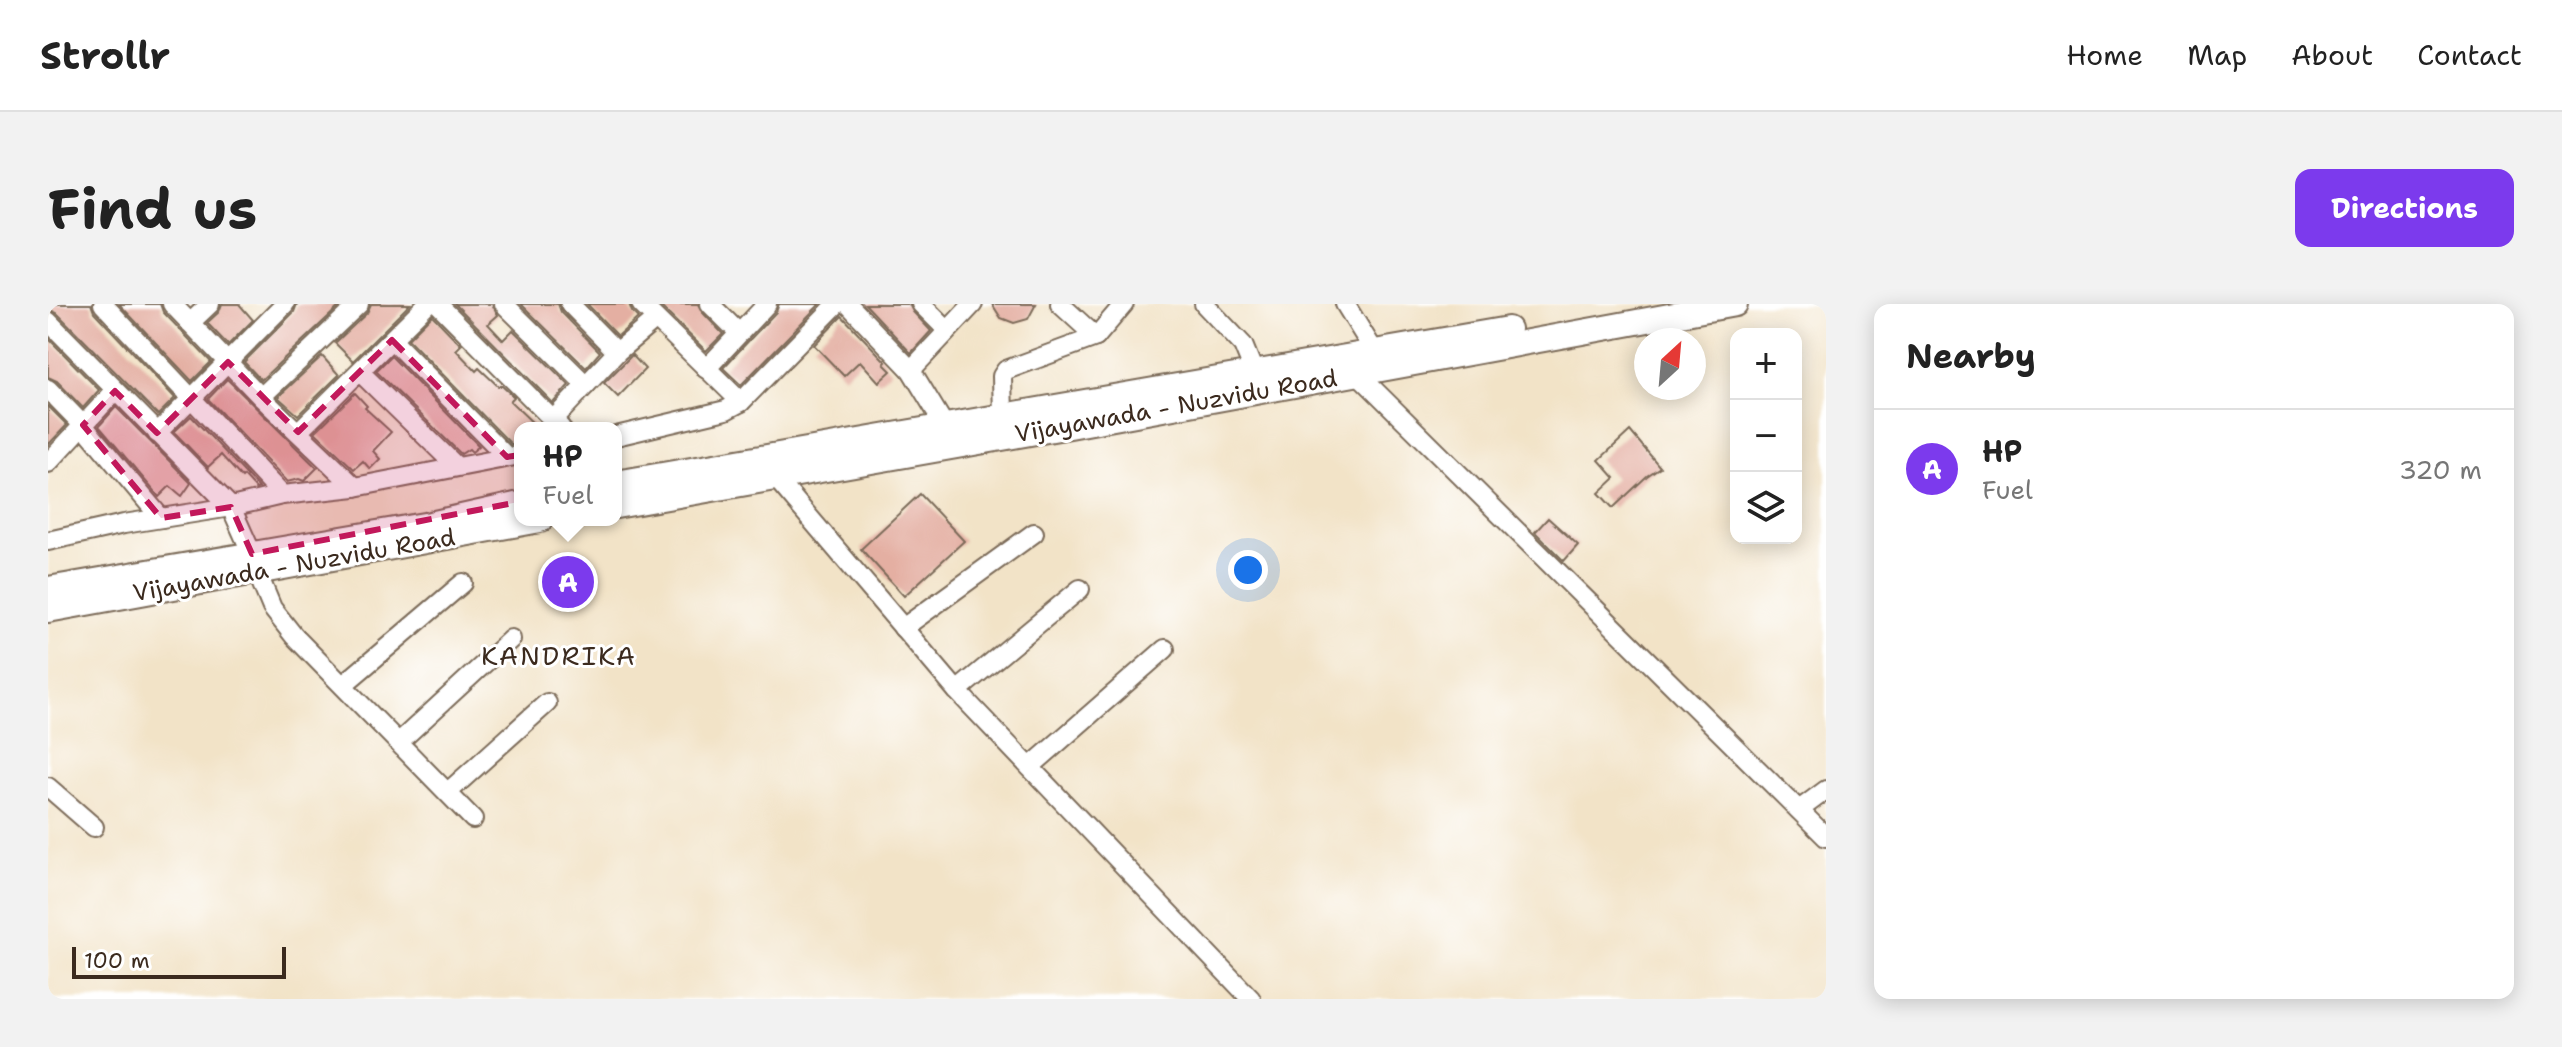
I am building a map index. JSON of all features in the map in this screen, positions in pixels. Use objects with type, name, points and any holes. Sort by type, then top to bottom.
[{"type":"main road","name":"Vijayawada - Nuzvidu Road","points":[[622,482],[941,418],[1254,372],[1660,304]]},
{"type":"main road","name":"Vijayawada - Nuzvidu Road","points":[[622,505],[1735,304]]},
{"type":"main road","name":"Vijayawada - Nuzvidu Road","points":[[48,589],[430,524],[514,505]]},
{"type":"main road","name":"Vijayawada - Nuzvidu Road","points":[[48,610],[252,555],[514,523]]},
{"type":"street","points":[[103,304],[282,495]]},
{"type":"street","points":[[172,304],[261,397],[355,487]]},
{"type":"street","points":[[190,323],[210,304]]},
{"type":"street","points":[[157,433],[285,304]]},
{"type":"street","points":[[261,397],[359,304]]},
{"type":"street","points":[[298,432],[427,304]]},
{"type":"street","points":[[438,304],[555,422]]},
{"type":"street","points":[[570,304],[617,352]]},
{"type":"street","points":[[641,304],[741,402]]},
{"type":"street","points":[[710,304],[739,333]]},
{"type":"street","points":[[706,369],[767,304]]},
{"type":"street","points":[[622,435],[726,410],[741,402],[837,304]]},
{"type":"street","points":[[848,304],[916,378],[941,418]]},
{"type":"street","points":[[921,304],[947,330]]},
{"type":"street","points":[[916,378],[947,330],[973,304]]},
{"type":"street","points":[[1060,304],[1096,337]]},
{"type":"street","points":[[1003,410],[1002,376],[1006,370],[1096,337],[1124,304]]},
{"type":"street","points":[[1345,304],[1374,351]]},
{"type":"street","points":[[1207,307],[1243,345],[1254,372]]},
{"type":"street","points":[[516,308],[586,385]]},
{"type":"street","points":[[558,422],[586,385],[617,352],[656,319]]},
{"type":"street","points":[[48,321],[234,512],[272,608],[279,617],[473,819]]},
{"type":"street","points":[[392,340],[513,456]]},
{"type":"street","points":[[360,372],[456,466]]},
{"type":"street","points":[[1357,373],[1826,837]]},
{"type":"street","points":[[48,389],[83,425],[161,518]]},
{"type":"street","points":[[49,460],[115,391]]},
{"type":"street","points":[[52,535],[161,518],[234,512],[282,495],[355,487],[513,456]]},
{"type":"street","points":[[775,477],[957,691],[1251,999]]},
{"type":"street","points":[[903,628],[1034,533]]},
{"type":"street","points":[[343,685],[463,583]]},
{"type":"street","points":[[957,691],[1080,589]]},
{"type":"street","points":[[399,742],[511,639]]},
{"type":"street","points":[[1030,767],[1165,649]]},
{"type":"street","points":[[448,792],[547,703]]},
{"type":"street","points":[[48,787],[94,827]]},
{"type":"street","points":[[1799,810],[1826,790]]},
{"type":"highlighted area","points":[[392,340],[507,457],[578,445],[590,488],[252,554],[231,507],[161,518],[83,425],[115,391],[157,433],[228,362],[298,432]]},
{"type":"building","points":[[48,304],[91,304],[94,312],[175,398],[158,415],[57,313],[48,309]]},
{"type":"building","points":[[119,304],[160,304],[163,312],[211,362],[192,381]]},
{"type":"building","points":[[222,304],[239,304],[253,320],[228,345],[207,323],[219,312]]},
{"type":"building","points":[[297,304],[342,304],[261,380],[244,362],[294,312]]},
{"type":"building","points":[[371,304],[410,304],[353,361],[335,343],[367,313]]},
{"type":"building","points":[[455,304],[492,304],[498,315],[488,324],[503,340],[513,330],[569,385],[553,403]]},
{"type":"building","points":[[521,304],[558,304],[561,312],[600,352],[586,368]]},
{"type":"building","points":[[587,304],[629,304],[638,318],[618,336]]},
{"type":"building","points":[[658,304],[698,304],[723,334],[706,351]]},
{"type":"building","points":[[779,304],[820,304],[741,385],[723,368],[776,312]]},
{"type":"building","points":[[865,304],[909,304],[931,331],[911,353]]},
{"type":"building","points":[[992,304],[1036,304],[1028,319],[1014,323],[1001,318]]},
{"type":"building","points":[[432,315],[461,345],[456,350],[476,371],[479,368],[514,397],[510,401],[532,422],[514,422],[514,444],[511,444],[408,339]]},
{"type":"building","points":[[842,316],[886,362],[884,364],[891,371],[879,382],[860,361],[844,376],[814,345]]},
{"type":"building","points":[[48,338],[99,390],[83,408],[57,381],[48,377]]},
{"type":"building","points":[[632,355],[645,369],[618,397],[604,383]]},
{"type":"building","points":[[322,356],[339,375],[298,415],[278,397]]},
{"type":"building","points":[[391,356],[479,446],[472,452],[469,449],[461,454],[376,371]]},
{"type":"building","points":[[227,379],[317,468],[304,481],[287,482],[208,399]]},
{"type":"building","points":[[355,393],[367,406],[365,408],[391,432],[373,451],[380,459],[370,469],[363,461],[354,469],[315,432]]},
{"type":"building","points":[[48,406],[67,425],[48,445]]},
{"type":"building","points":[[116,407],[191,483],[182,496],[170,486],[159,497],[99,426]]},
{"type":"building","points":[[191,416],[259,488],[256,489],[244,476],[242,478],[221,455],[208,467],[174,432]]},
{"type":"building","points":[[1630,431],[1660,467],[1613,508],[1599,493],[1615,478],[1599,460]]},
{"type":"building","points":[[920,494],[964,541],[904,596],[861,549]]},
{"type":"building","points":[[1548,518],[1578,545],[1564,561],[1535,532]]},
{"type":"place","name":"HP","points":[[568,582]]},
{"type":"district","name":"KANDRIKA","points":[[559,656]]}]
